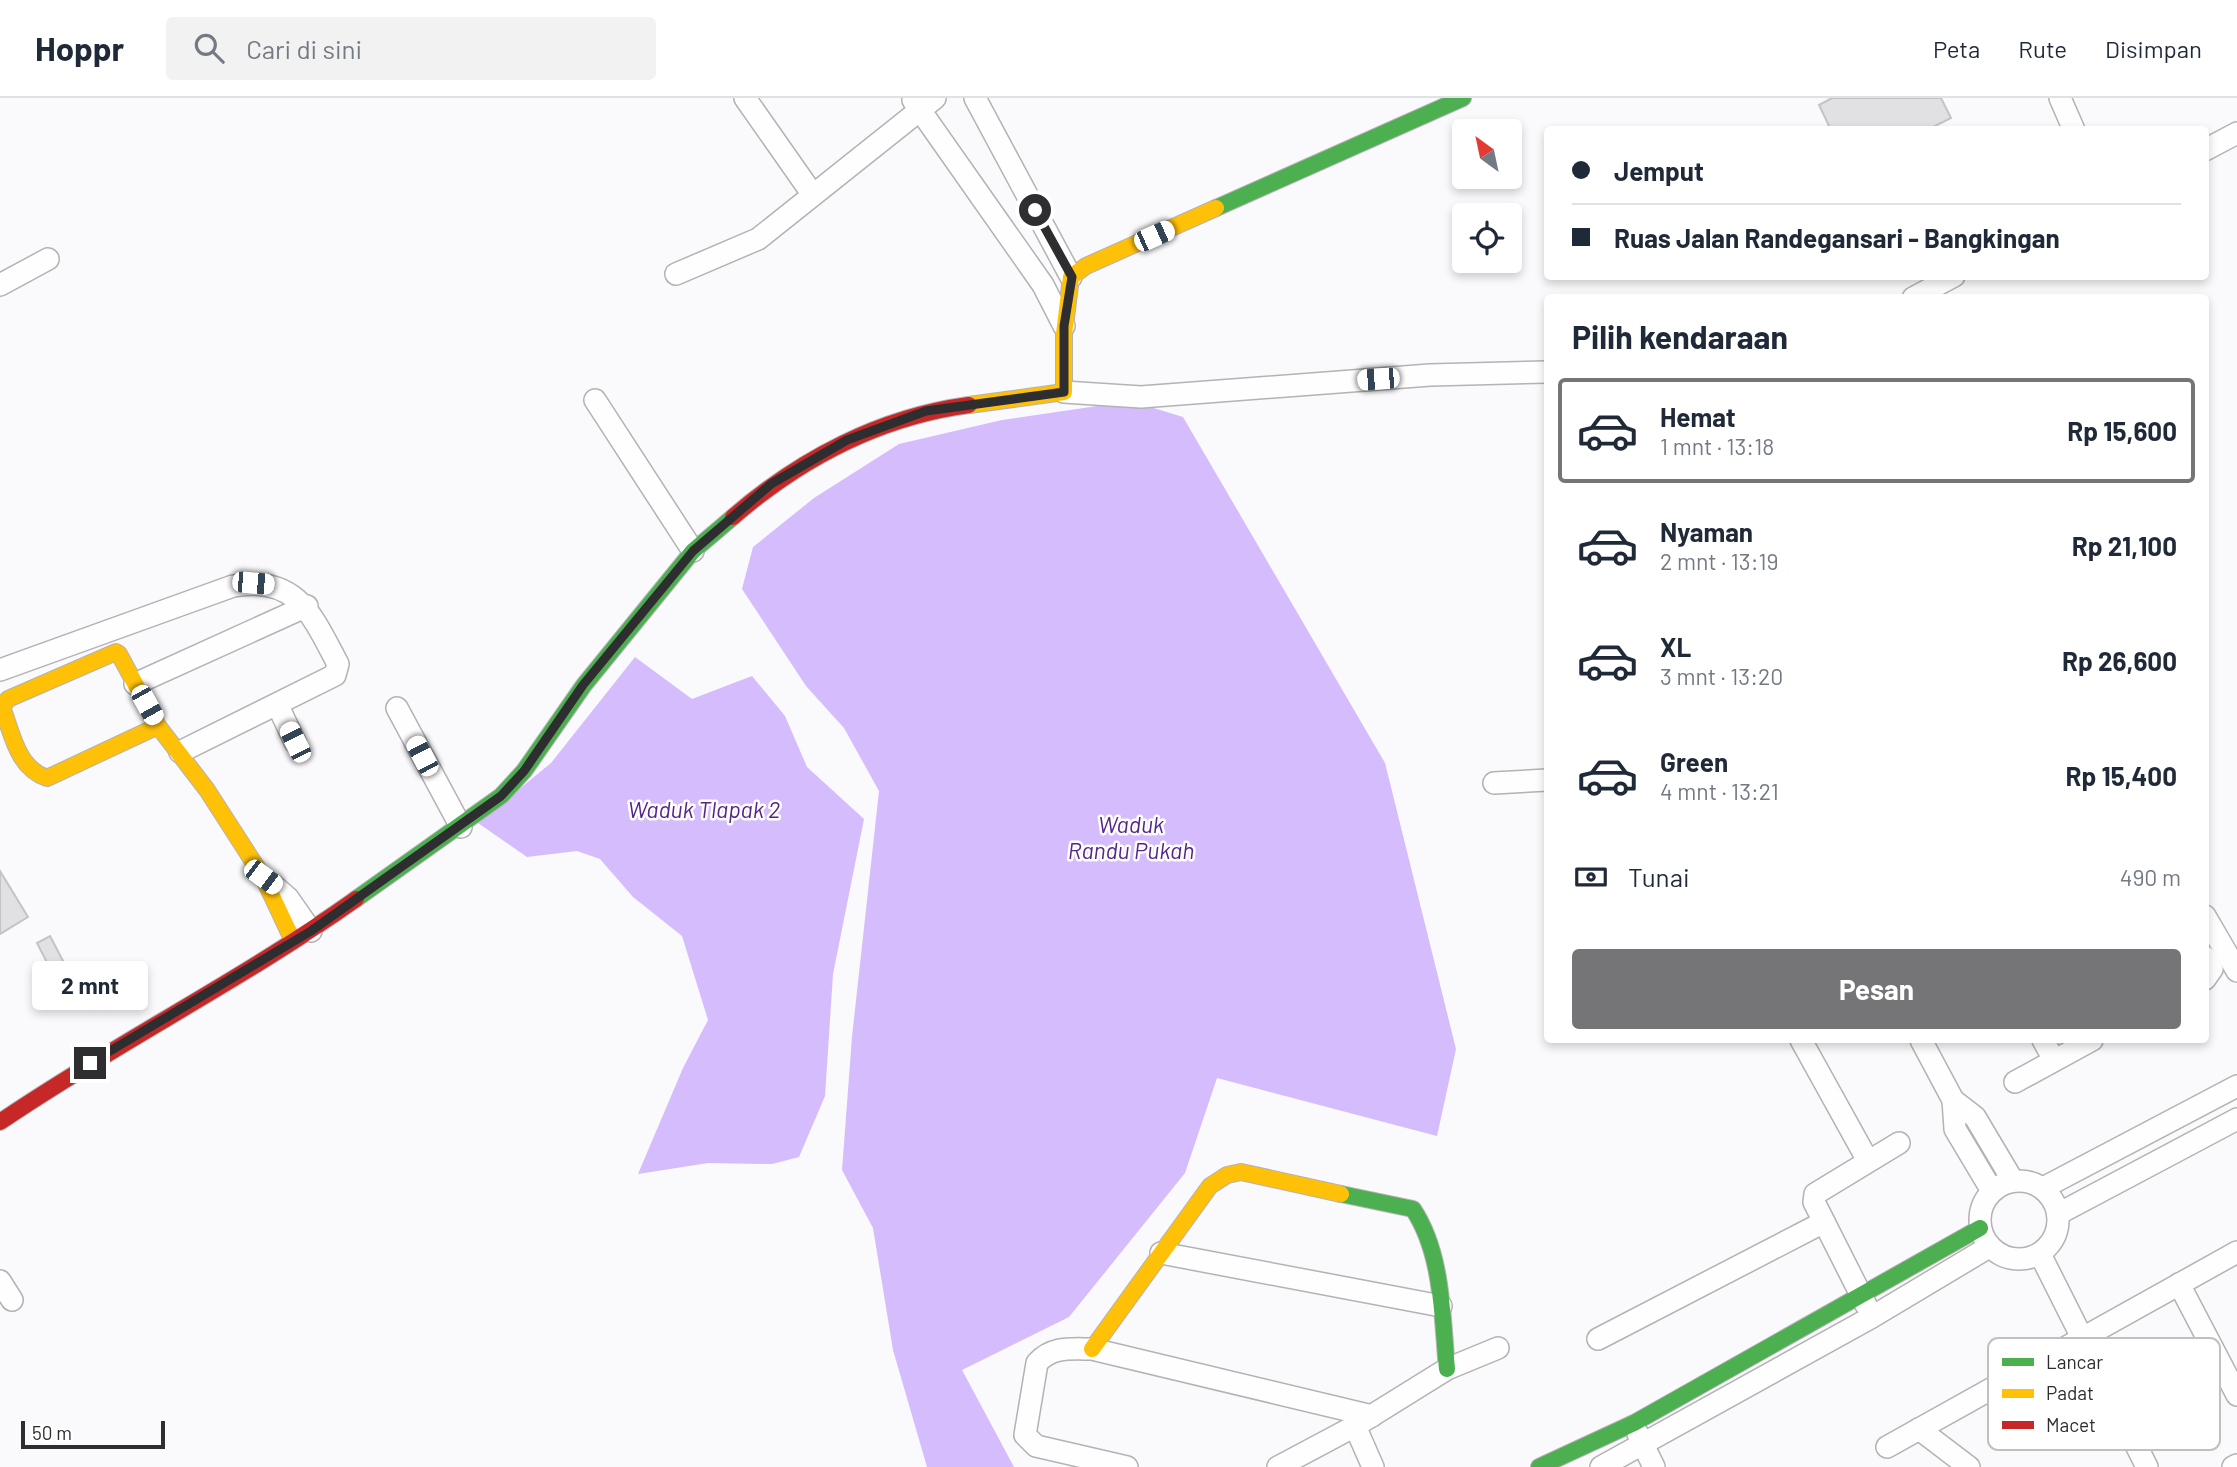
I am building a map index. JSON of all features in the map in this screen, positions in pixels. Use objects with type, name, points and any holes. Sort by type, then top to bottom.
[{"type":"main road","points":[[0,1122],[60,1082],[302,936],[461,827],[501,796],[524,771],[583,685],[693,551],[771,484],[847,440],[926,411],[1064,392],[1064,326],[1072,277],[1086,266],[1463,98]]},
{"type":"main road","points":[[158,726],[47,778],[39,777],[25,764],[3,703],[111,644],[158,726],[180,752],[263,877]]},
{"type":"main road","points":[[1092,1349],[1210,1186],[1227,1175],[1241,1172],[1413,1209],[1426,1226],[1441,1306],[1447,1369]]},
{"type":"main road","points":[[1539,1467],[1634,1423],[1860,1294],[1985,1237]]},
{"type":"street","points":[[744,98],[813,195]]},
{"type":"street","points":[[975,98],[1072,277]]},
{"type":"street","points":[[2060,98],[2072,126]]},
{"type":"street","points":[[676,274],[758,239],[923,102],[1043,285],[1064,326]]},
{"type":"street","points":[[2209,148],[2237,132]]},
{"type":"street","points":[[0,285],[48,259]]},
{"type":"street","points":[[1921,294],[1947,280]]},
{"type":"street","points":[[1064,392],[1141,397],[1430,375],[1544,372]]},
{"type":"street","points":[[595,400],[693,551]]},
{"type":"street","points":[[0,670],[111,644],[233,586],[274,584],[307,606],[339,669],[335,675],[278,706],[180,752]]},
{"type":"street","points":[[135,684],[307,606]]},
{"type":"street","points":[[278,706],[295,742]]},
{"type":"street","points":[[397,708],[461,827]]},
{"type":"street","points":[[1494,783],[1544,780]]},
{"type":"street","points":[[263,877],[288,898],[302,936]]},
{"type":"street","points":[[2209,923],[2237,971]]},
{"type":"street","points":[[1803,1043],[1868,1161]]},
{"type":"street","points":[[1923,1043],[1953,1100],[1955,1129],[1992,1191]]},
{"type":"street","points":[[2045,1043],[2054,1060]]},
{"type":"street","points":[[2015,1082],[2086,1043]]},
{"type":"street","points":[[2043,1188],[2237,1086]]},
{"type":"street","points":[[1953,1100],[1975,1117],[2013,1181]]},
{"type":"street","points":[[2058,1214],[2237,1119]]},
{"type":"street","points":[[1872,1317],[1814,1202],[1815,1194],[1899,1143]]},
{"type":"street","points":[[2013,1181],[2027,1181],[2043,1188],[2053,1200],[2058,1214],[2058,1230],[2051,1243],[2040,1254],[2022,1259],[2004,1257],[1985,1237],[1981,1207],[1992,1191],[2013,1181]]},
{"type":"street","points":[[1598,1339],[1824,1222]]},
{"type":"street","points":[[1601,1467],[1872,1317],[1985,1237]]},
{"type":"street","points":[[2040,1254],[2082,1337],[2237,1252]]},
{"type":"street","points":[[1161,1253],[1441,1306]]},
{"type":"street","points":[[0,1281],[12,1300]]},
{"type":"street","points":[[2179,1284],[2207,1338]]},
{"type":"street","points":[[1278,1467],[1363,1421],[1447,1369],[1498,1348]]},
{"type":"street","points":[[1127,1467],[1036,1446],[1025,1435],[1037,1363],[1057,1349],[1092,1349],[1363,1421]]},
{"type":"street","points":[[2220,1362],[2237,1395]]},
{"type":"street","points":[[1887,1447],[1988,1390]]},
{"type":"street","points":[[1363,1421],[1373,1467]]},
{"type":"street","points":[[1634,1423],[1654,1467]]},
{"type":"street","points":[[1919,1429],[1969,1467]]},
{"type":"street","points":[[2138,1450],[2147,1467]]},
{"type":"water","name":"Waduk Randu Pukah","points":[[1131,401],[1183,417],[1385,763],[1456,1049],[1437,1136],[1217,1078],[1185,1173],[1069,1317],[962,1370],[1014,1467],[927,1467],[893,1350],[873,1228],[842,1170],[852,1037],[879,791],[844,728],[806,686],[742,589],[753,547],[814,498],[899,444],[1002,420]]},
{"type":"water","name":"Waduk Tlapak 2","points":[[635,657],[692,699],[752,676],[785,716],[807,767],[864,819],[833,974],[825,1096],[799,1157],[772,1164],[708,1163],[638,1174],[683,1068],[708,1020],[682,936],[633,897],[600,859],[577,851],[527,857],[478,823],[551,763]]},
{"type":"building","points":[[1832,98],[1941,98],[1951,118],[1935,126],[1829,126],[1819,105]]},
{"type":"building","points":[[0,871],[28,917],[0,934]]},
{"type":"building","points":[[50,936],[74,982],[61,990],[37,943]]},
{"type":"traffic: fast","points":[[1216,208],[1463,98]]},
{"type":"traffic: fast","points":[[356,899],[501,796],[524,771],[584,685],[693,551],[733,517]]},
{"type":"traffic: fast","points":[[1341,1194],[1413,1209],[1423,1227],[1436,1266],[1447,1369]]},
{"type":"traffic: fast","points":[[1539,1467],[1634,1423],[1980,1228]]},
{"type":"traffic: slow","points":[[969,405],[1064,392],[1064,334],[1071,277],[1086,266],[1216,208]]},
{"type":"traffic: slow","points":[[158,726],[47,778],[37,773],[22,758],[2,707],[8,699],[116,652],[119,654],[158,726],[207,790],[263,877],[293,941]]},
{"type":"traffic: slow","points":[[1092,1349],[1210,1186],[1227,1175],[1241,1172],[1341,1194]]},
{"type":"traffic: jam","points":[[733,517],[786,477],[843,444],[904,419],[969,405]]},
{"type":"traffic: jam","points":[[0,1122],[269,957],[356,899]]},
{"type":"route","points":[[90,1063],[311,931],[461,827],[501,796],[524,771],[583,685],[693,551],[771,484],[847,440],[926,411],[1064,392],[1064,326],[1072,277],[1035,210]]}]
